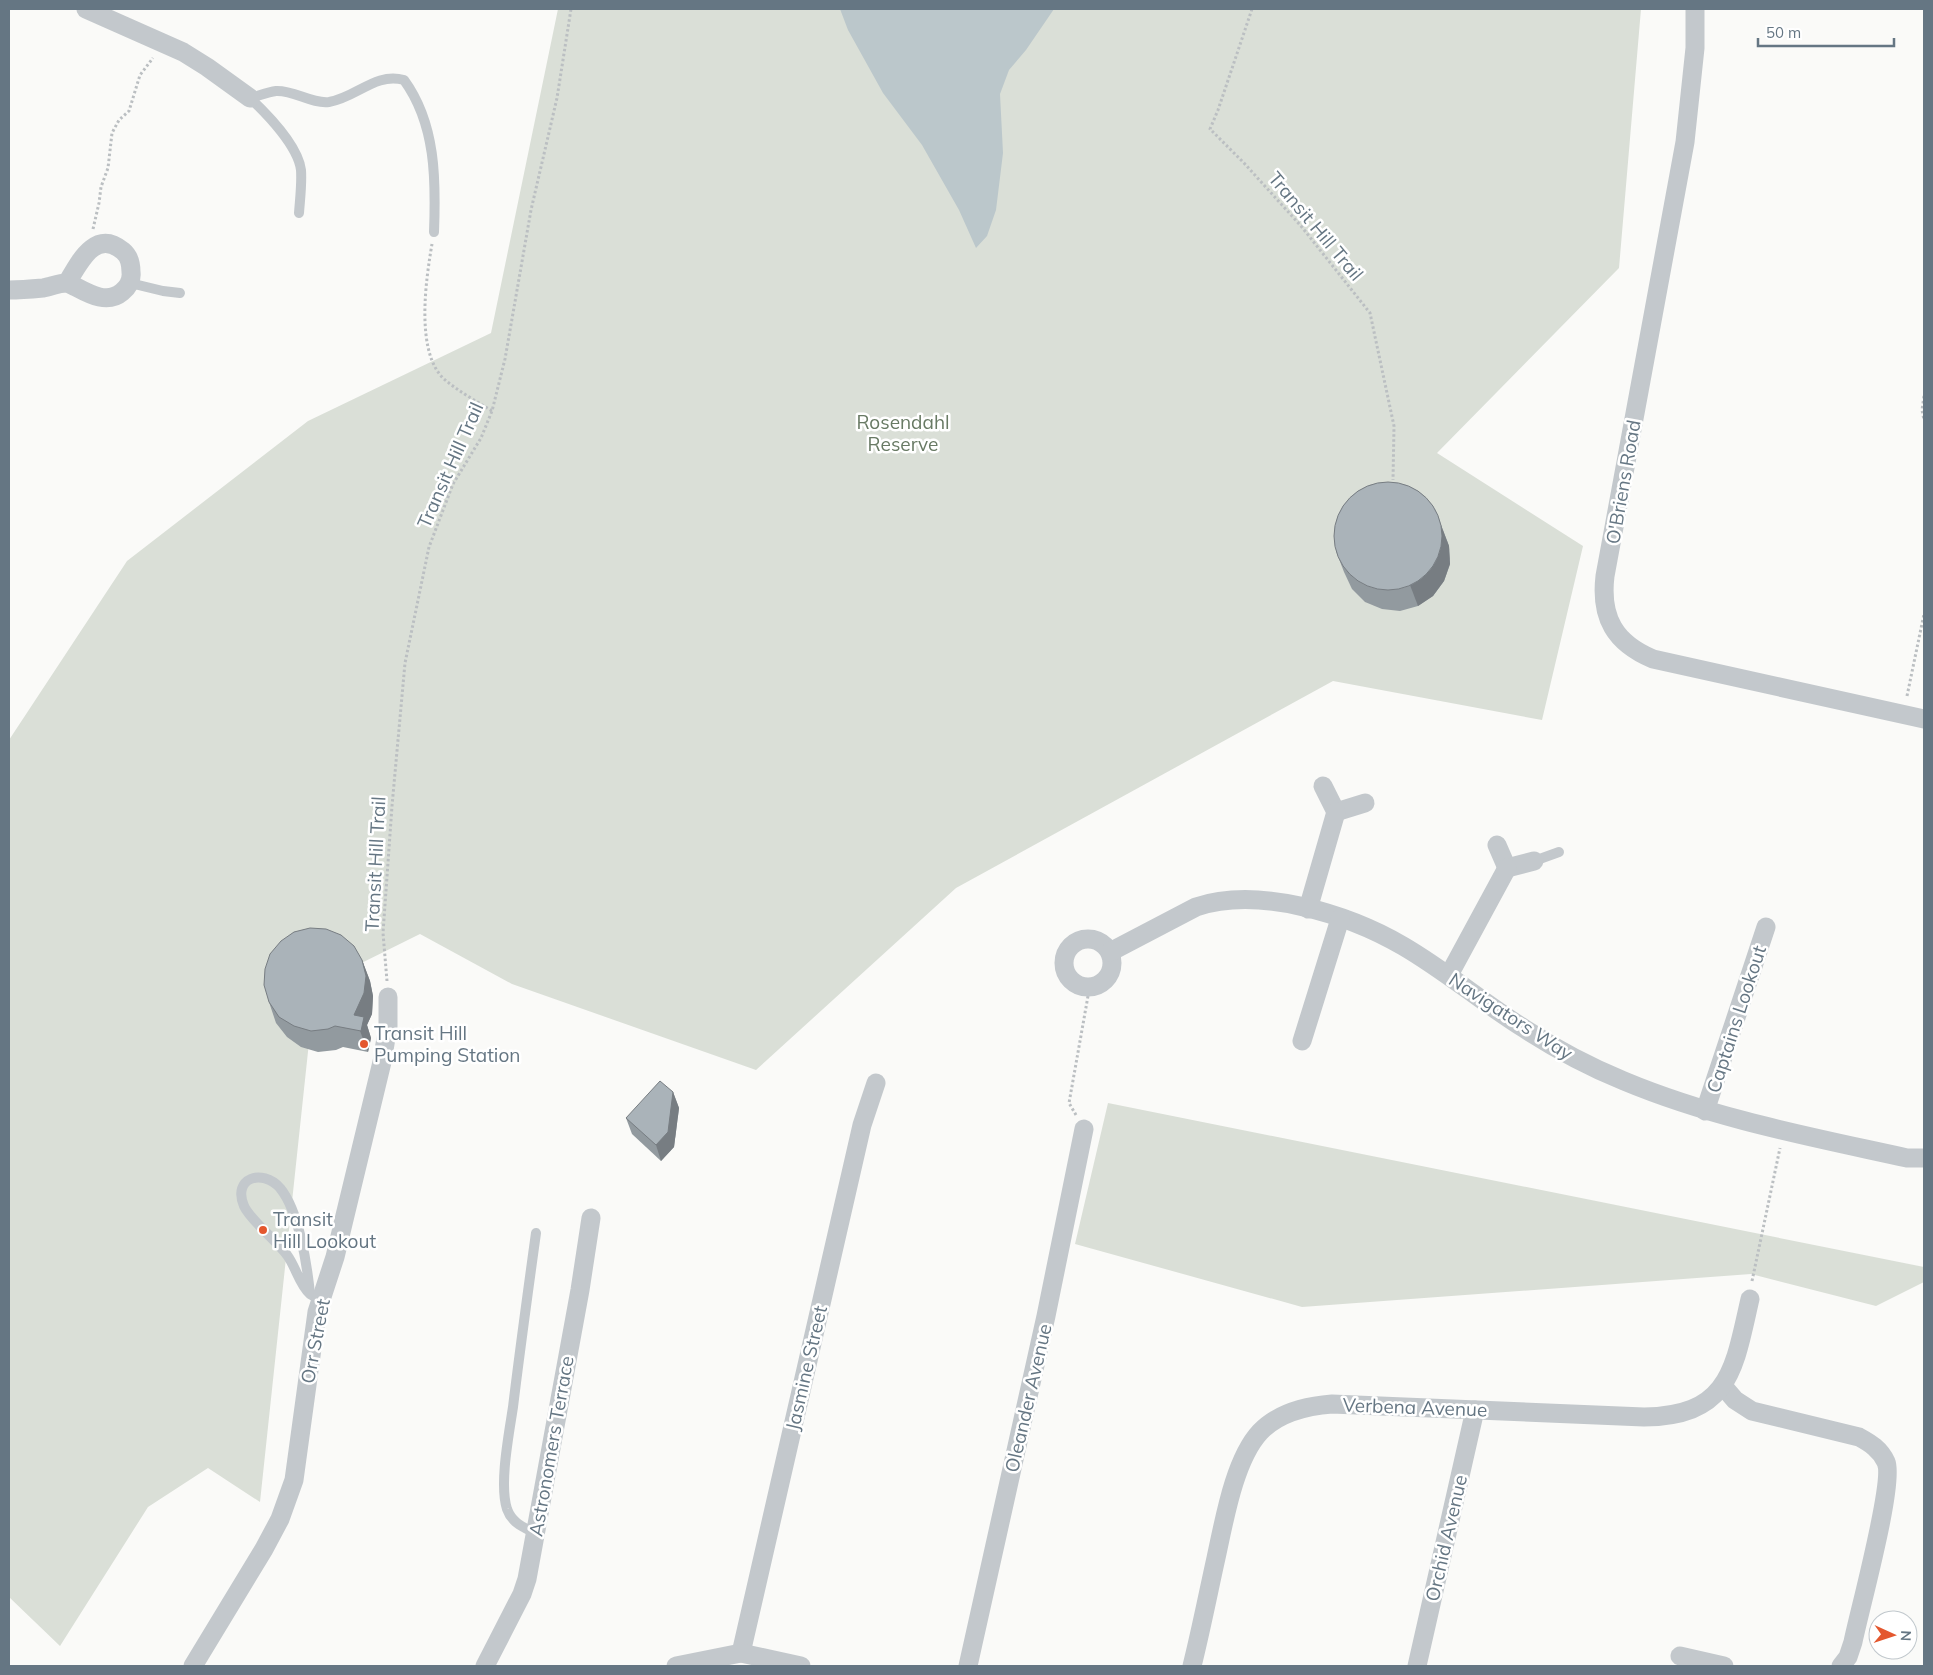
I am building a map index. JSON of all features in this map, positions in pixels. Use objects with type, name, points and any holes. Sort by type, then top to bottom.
[{"type":"street","points":[[86,9],[158,40],[207,67],[250,98]]},
{"type":"street","name":"O'Briens Road","points":[[1695,9],[1695,48],[1685,142],[1605,576],[1604,595],[1606,613],[1611,625],[1626,644],[1653,659],[1924,719]]},
{"type":"street","points":[[9,290],[42,288],[67,283],[106,299],[118,296],[130,282],[131,266],[125,253],[111,245],[94,247],[84,254],[67,283]]},
{"type":"street","points":[[1308,909],[1336,812],[1323,786]]},
{"type":"street","points":[[1336,812],[1365,803]]},
{"type":"street","points":[[1497,845],[1507,868]]},
{"type":"street","points":[[1449,975],[1507,868],[1534,861]]},
{"type":"street","name":"Navigators Way","points":[[1110,952],[1207,903],[1241,899],[1272,902],[1308,909],[1340,919],[1402,946],[1449,975],[1524,1029],[1573,1058],[1623,1081],[1705,1111],[1784,1131],[1908,1158],[1924,1158]]},
{"type":"street","points":[[1302,1041],[1340,919]]},
{"type":"street","name":"Captains Lookout","points":[[1705,1111],[1766,927]]},
{"type":"street","points":[[1092,939],[1102,943],[1110,952],[1112,967],[1106,981],[1097,986],[1086,988],[1076,985],[1068,977],[1064,966],[1065,955],[1071,946],[1081,940],[1092,939]]},
{"type":"street","name":"Orr Street","points":[[193,1666],[264,1549],[288,1499],[294,1480],[316,1312],[316,1297],[335,1257],[382,1062],[388,1026],[388,997]]},
{"type":"street","name":"Jasmine Street","points":[[741,1653],[862,1126],[876,1083]]},
{"type":"street","name":"Oleander Avenue","points":[[968,1666],[1046,1316],[1084,1129]]},
{"type":"street","name":"Astronomers Terrace","points":[[485,1666],[522,1594],[580,1290],[591,1218]]},
{"type":"street","name":"Verbena Avenue","points":[[1192,1666],[1226,1512],[1241,1464],[1250,1445],[1260,1432],[1274,1421],[1291,1411],[1311,1406],[1364,1404],[1669,1417],[1684,1413],[1698,1406],[1711,1398],[1723,1386],[1736,1357],[1750,1299]]},
{"type":"street","points":[[1723,1386],[1735,1400],[1752,1410],[1859,1437],[1872,1444],[1887,1463],[1887,1489],[1877,1538],[1853,1642],[1848,1657],[1841,1666]]},
{"type":"street","name":"Orchid Avenue","points":[[1417,1666],[1475,1410]]},
{"type":"street","points":[[676,1666],[741,1653],[802,1666]]},
{"type":"street","points":[[1680,1656],[1724,1666]]},
{"type":"lane","points":[[250,98],[276,91],[328,102],[341,98],[374,82],[389,78],[404,80],[413,91],[430,141],[434,167],[434,232]]},
{"type":"lane","points":[[250,98],[269,115],[296,156],[301,168],[299,213]]},
{"type":"lane","points":[[130,282],[163,291],[180,293]]},
{"type":"lane","points":[[1534,861],[1559,852]]},
{"type":"lane","points":[[254,1177],[271,1181],[280,1188],[289,1204],[316,1297],[304,1289],[296,1269],[287,1255],[244,1207],[242,1192],[243,1186],[248,1180],[254,1177]]},
{"type":"lane","points":[[535,1533],[516,1523],[511,1517],[507,1508],[504,1490],[510,1427],[536,1233]]},
{"type":"path","name":"Transit Hill Trail","points":[[388,997],[384,933],[392,806],[405,663],[429,547],[453,484],[481,438],[492,411],[507,349],[531,210],[556,98],[571,9]]},
{"type":"path","name":"Transit Hill Trail","points":[[1252,9],[1210,129],[1244,163],[1301,226],[1370,313],[1394,426],[1393,480]]},
{"type":"path","points":[[94,247],[94,221],[101,187],[108,168],[112,133],[119,120],[129,111],[140,76],[152,59],[158,40]]},
{"type":"path","points":[[434,232],[426,283],[428,346],[434,363],[443,378],[492,411]]},
{"type":"path","points":[[1924,396],[1922,410],[1924,420]]},
{"type":"path","points":[[1903,714],[1924,614]]},
{"type":"path","points":[[1084,1129],[1069,1103],[1088,996],[1086,988]]},
{"type":"path","points":[[1750,1299],[1784,1131]]},
{"type":"green space","name":"Rosendahl Reserve","points":[[558,9],[1641,9],[1619,268],[1437,453],[1583,546],[1542,720],[1333,681],[956,888],[756,1070],[512,984],[420,934],[315,986],[260,1502],[208,1468],[148,1507],[60,1646],[9,1597],[9,740],[127,561],[308,421],[491,333]]},
{"type":"green space","points":[[1108,1103],[1924,1267],[1924,1282],[1876,1306],[1751,1274],[1302,1307],[1075,1244]]},
{"type":"shaded area","points":[[840,9],[1054,9],[1026,50],[1009,70],[1000,94],[1003,153],[996,210],[987,236],[976,248],[959,210],[922,145],[883,93],[848,30]]},
{"type":"building","points":[[1388,482],[1409,486],[1426,498],[1438,515],[1442,536],[1438,557],[1426,574],[1409,586],[1388,590],[1367,586],[1350,574],[1338,557],[1334,536],[1338,515],[1350,498],[1367,486]]},
{"type":"building","points":[[310,928],[326,929],[341,935],[354,946],[362,960],[366,976],[364,993],[354,1015],[364,1017],[361,1031],[335,1026],[328,1029],[311,1031],[294,1026],[279,1017],[269,1002],[264,985],[265,969],[270,954],[281,941],[294,932]]},
{"type":"building","points":[[660,1081],[673,1092],[668,1132],[656,1145],[626,1118]]},
{"type":"place","name":"Transit Hill Pumping Station","points":[[364,1044]]},
{"type":"place","name":"Transit Hill Lookout","points":[[263,1230]]}]
